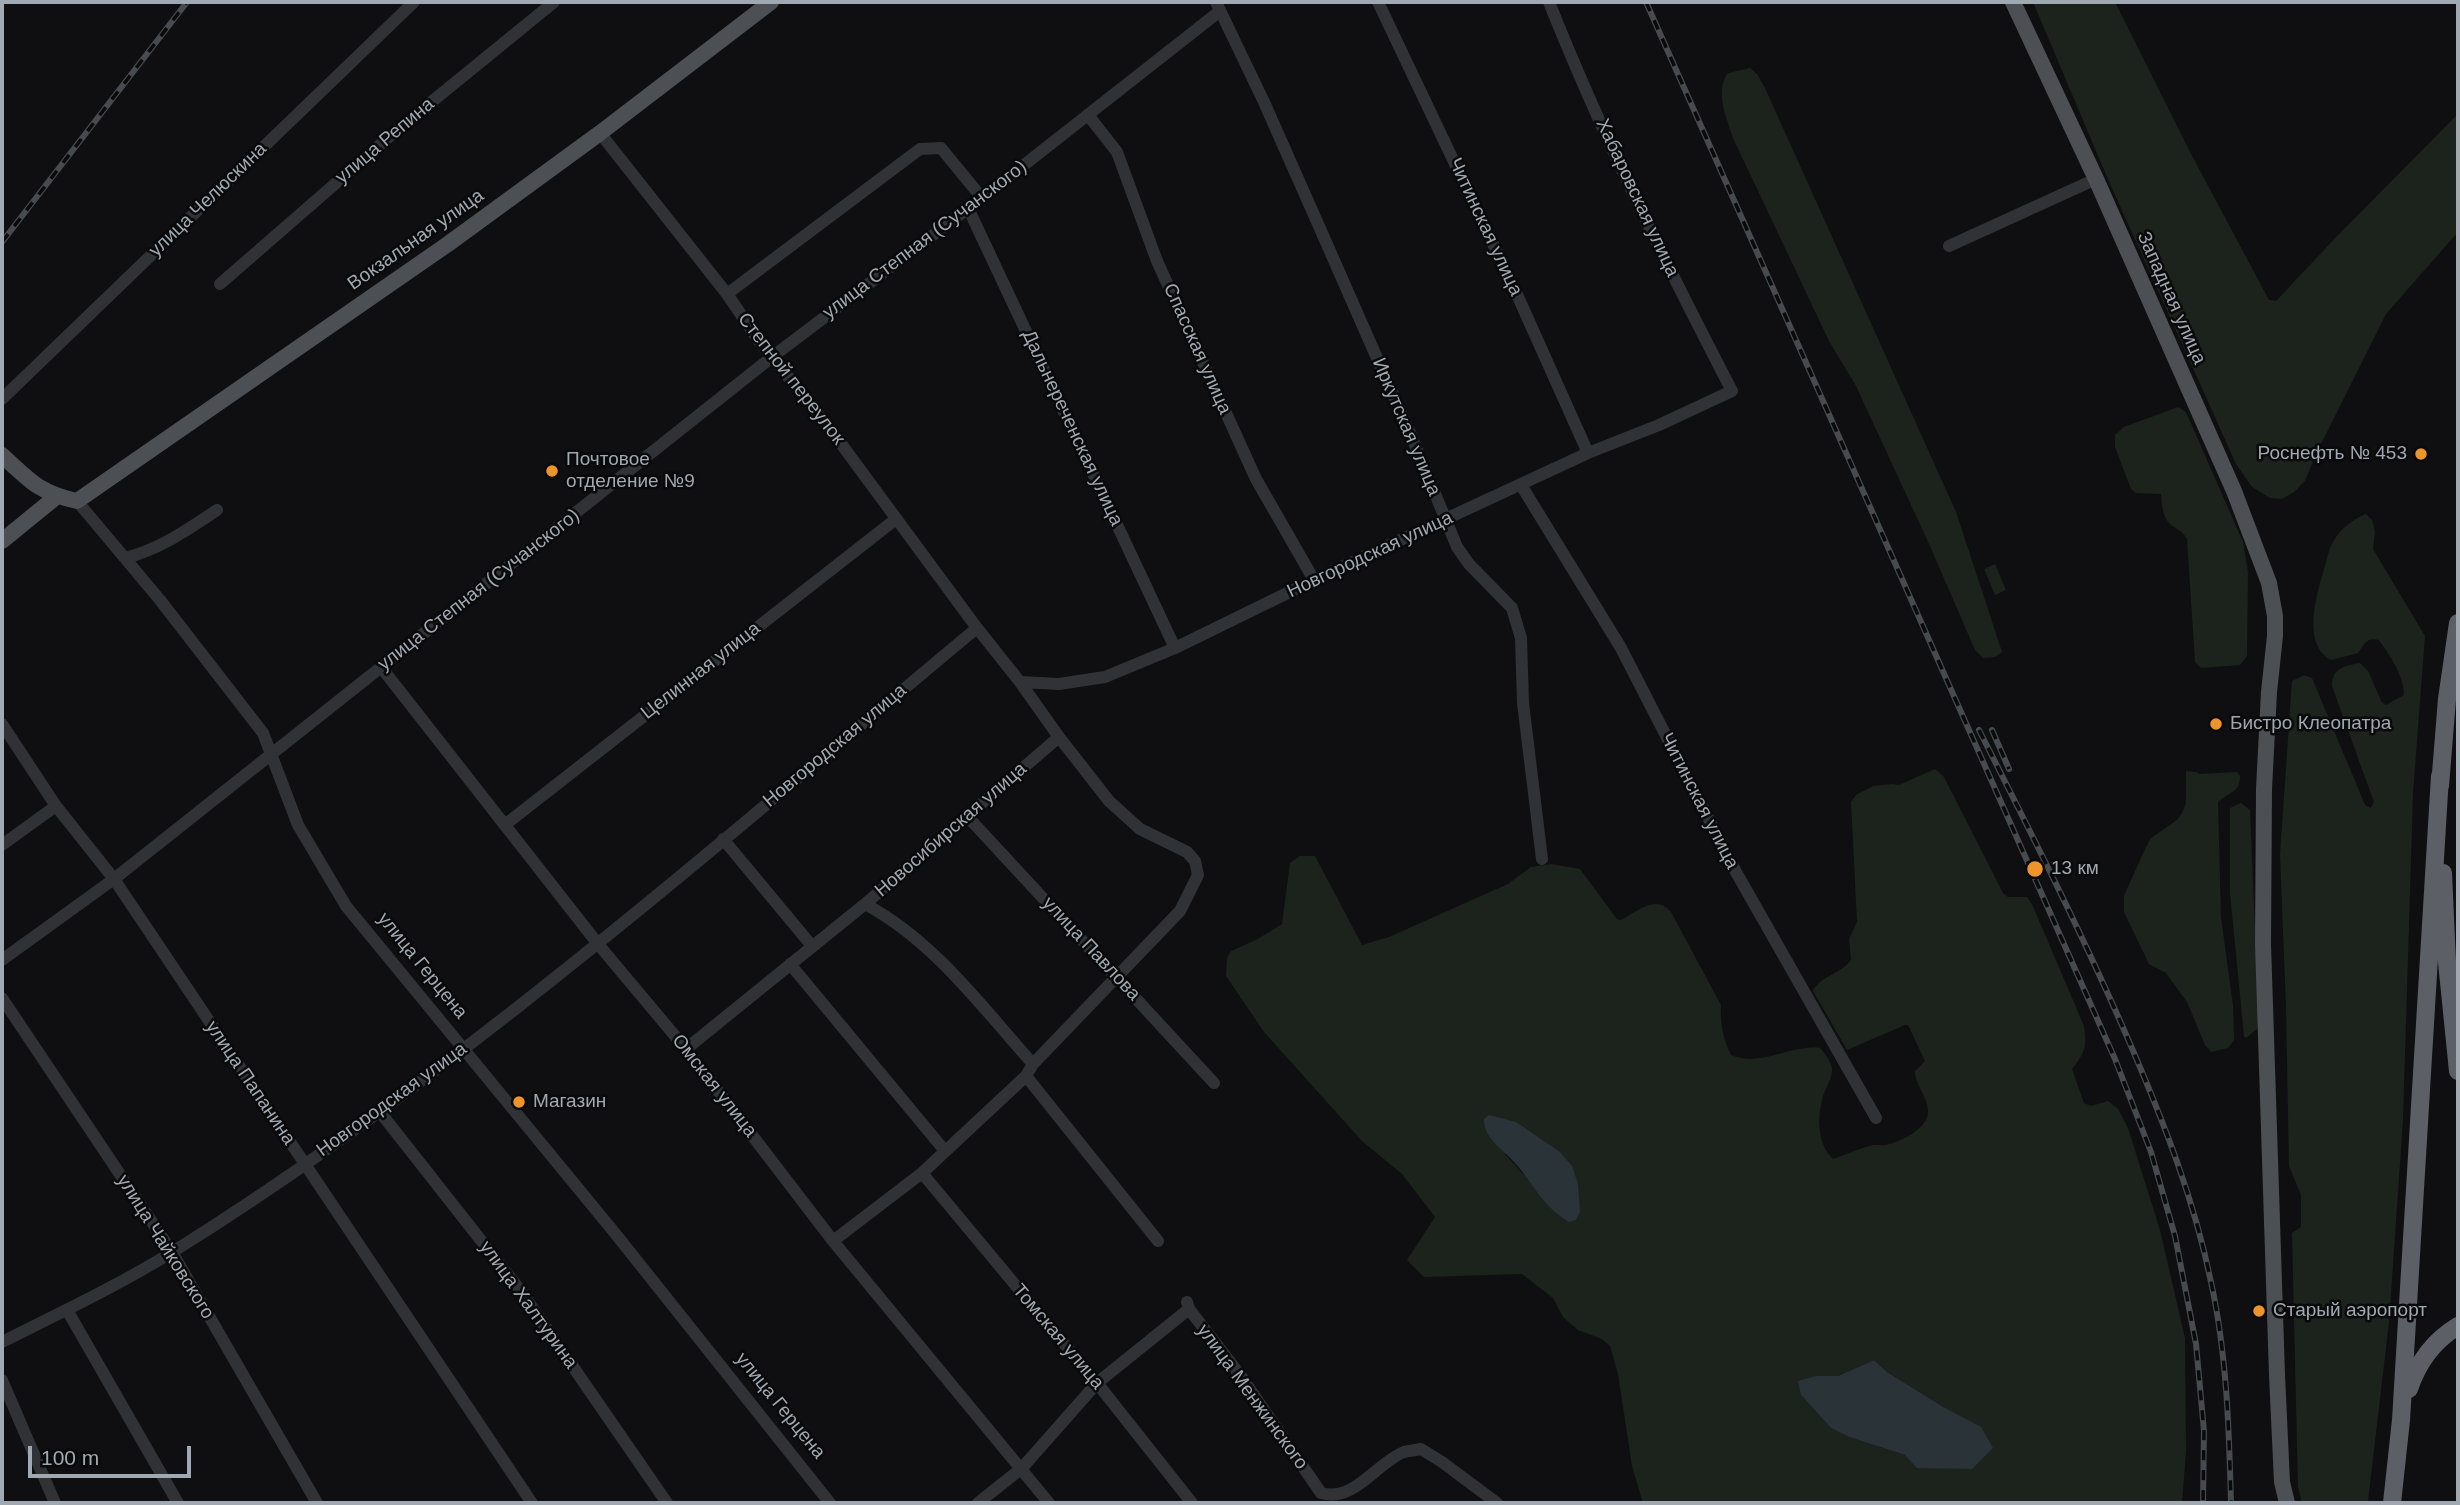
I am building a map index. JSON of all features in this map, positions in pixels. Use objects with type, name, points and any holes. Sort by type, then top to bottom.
[{"type":"highway","points":[[2392,1503],[2401,1420],[2440,776],[2458,623]]},
{"type":"highway","points":[[2440,776],[2447,962],[2458,1071]]},
{"type":"highway","points":[[2401,1420],[2409,1390],[2423,1358],[2434,1344],[2458,1326]]},
{"type":"main road","name":"Вокзальная улица","points":[[77,501],[392,283],[600,133],[771,2]]},
{"type":"main road","name":"Западная улица","points":[[2013,2],[2096,179],[2234,491],[2269,583],[2275,616],[2275,636],[2264,789],[2263,944],[2277,1375],[2282,1482],[2287,1503]]},
{"type":"main road","points":[[2,455],[38,488],[56,497],[77,501]]},
{"type":"main road","points":[[2,541],[56,497]]},
{"type":"main road","points":[[2382,1503],[2395,1469]]},
{"type":"street","name":"улица Челюскина","points":[[2,399],[414,2]]},
{"type":"street","name":"улица Репина","points":[[220,284],[397,130],[554,2]]},
{"type":"street","name":"Читинская улица","points":[[1378,2],[1504,267],[1588,453]]},
{"type":"street","name":"Хабаровская улица","points":[[1549,2],[1602,128],[1732,391]]},
{"type":"street","name":"улица Степная (Сучанского)","points":[[2,960],[114,879],[772,357],[1088,115],[1218,6]]},
{"type":"street","name":"Иркутская улица","points":[[1218,6],[1312,209],[1457,547],[1469,564],[1512,608],[1521,638],[1523,703],[1542,859]]},
{"type":"street","name":"Спасская улица","points":[[1088,115],[1117,152],[1157,261],[1256,479],[1314,580]]},
{"type":"street","name":"Степной переулок","points":[[600,133],[828,426],[977,628]]},
{"type":"street","points":[[727,294],[920,149],[941,148],[982,198]]},
{"type":"street","points":[[1949,246],[2096,179]]},
{"type":"street","name":"Дальнереченская улица","points":[[968,208],[1175,648]]},
{"type":"street","name":"Новгородская улица","points":[[1020,682],[1059,684],[1105,677],[1175,648],[1314,580],[1588,453],[1660,425],[1732,391]]},
{"type":"street","name":"Читинская улица","points":[[1521,485],[1620,648],[1736,873],[1876,1118]]},
{"type":"street","name":"улица Герцена","points":[[77,501],[211,663],[262,733],[298,825],[346,906],[614,1232],[830,1503]]},
{"type":"street","points":[[125,558],[164,544],[217,510]]},
{"type":"street","name":"Целинная улица","points":[[506,824],[896,519]]},
{"type":"street","name":"Новгородская улица","points":[[2,1342],[67,1310],[172,1252],[380,1112],[598,944],[977,628]]},
{"type":"street","points":[[833,1241],[922,1173],[1026,1076],[1033,1064],[1180,911],[1198,875],[1195,861],[1187,852],[1140,829],[1109,800],[977,628]]},
{"type":"street","name":"Омская улица","points":[[381,667],[598,944],[686,1049],[833,1241],[1049,1503]]},
{"type":"street","name":"улица Папанина","points":[[2,724],[57,806],[114,879],[532,1503]]},
{"type":"street","name":"Новосибирская улица","points":[[686,1049],[864,904],[1059,737]]},
{"type":"street","points":[[2,845],[57,806]]},
{"type":"street","name":"улица Павлова","points":[[967,816],[1214,1083]]},
{"type":"street","points":[[723,839],[812,946]]},
{"type":"street","points":[[864,904],[891,919],[931,951],[1033,1064]]},
{"type":"street","points":[[790,964],[945,1151]]},
{"type":"street","name":"улица Чайковского","points":[[2,998],[172,1252],[317,1503]]},
{"type":"street","points":[[1026,1076],[1158,1241]]},
{"type":"street","name":"улица Халтурина","points":[[380,1112],[520,1290],[667,1503]]},
{"type":"street","name":"Томская улица","points":[[922,1173],[1097,1383],[1192,1503]]},
{"type":"street","name":"улица Менжинского","points":[[1097,1383],[1188,1306],[1240,1375],[1321,1493],[1333,1497],[1349,1490],[1403,1453],[1421,1449],[1497,1503]]},
{"type":"street","points":[[67,1310],[178,1503]]},
{"type":"street","points":[[2,1380],[55,1503]]},
{"type":"street","points":[[978,1503],[1022,1468],[1097,1383]]},
{"type":"shaded area","points":[[2033,2],[2115,2],[2190,152],[2269,300],[2276,301],[2458,114],[2458,232],[2386,314],[2305,481],[2282,499],[2270,498],[2252,487],[2236,464],[2107,177]]},
{"type":"shaded area","points":[[1750,68],[1765,88],[1956,512],[2002,652],[1995,657],[1983,658],[1975,650],[1856,386],[1829,341],[1733,138],[1723,105],[1722,88],[1728,73]]},
{"type":"shaded area","points":[[2178,407],[2186,412],[2243,542],[2248,572],[2247,656],[2240,665],[2201,668],[2195,662],[2187,539],[2167,520],[2161,494],[2136,493],[2131,489],[2115,447],[2115,435],[2124,427]]},
{"type":"shaded area","points":[[2366,514],[2372,520],[2375,532],[2373,549],[2425,636],[2413,793],[2403,1120],[2389,1322],[2368,1501],[2302,1503],[2298,1487],[2292,1233],[2301,1227],[2301,1195],[2289,1166],[2280,854],[2292,681],[2304,675],[2312,678],[2365,805],[2371,808],[2374,802],[2332,686],[2334,675],[2340,669],[2360,663],[2368,671],[2382,703],[2386,705],[2404,695],[2399,673],[2379,640],[2369,640],[2358,653],[2331,660],[2316,642],[2316,601],[2330,547],[2343,529]]},
{"type":"shaded area","points":[[1995,564],[2006,590],[1995,595],[1984,569]]},
{"type":"shaded area","points":[[1935,769],[1944,777],[2003,893],[2008,897],[2027,897],[2032,904],[2084,1026],[2084,1049],[2072,1069],[2084,1103],[2091,1106],[2108,1101],[2118,1109],[2128,1128],[2160,1230],[2185,1338],[2186,1451],[2182,1503],[1643,1503],[1632,1466],[1618,1374],[1610,1346],[1602,1339],[1578,1330],[1563,1317],[1553,1298],[1522,1274],[1424,1277],[1407,1260],[1435,1217],[1402,1174],[1362,1141],[1264,1032],[1226,976],[1227,958],[1231,951],[1282,924],[1290,863],[1300,856],[1315,856],[1362,945],[1389,937],[1508,884],[1531,867],[1551,864],[1580,869],[1617,919],[1621,920],[1653,904],[1659,904],[1671,912],[1721,1005],[1723,1031],[1731,1055],[1754,1059],[1798,1049],[1820,1048],[1832,1068],[1820,1108],[1819,1124],[1824,1147],[1833,1159],[1872,1145],[1892,1143],[1918,1129],[1928,1113],[1915,1071],[1925,1061],[1908,1025],[1847,1050],[1813,991],[1820,982],[1842,969],[1851,960],[1849,939],[1857,922],[1851,802],[1856,795],[1873,786],[1899,785]],"holes":[[[1504,1153],[1578,1184],[1524,1175]],[[1874,1360],[1887,1372],[1945,1408],[1905,1455],[1849,1437],[1831,1428],[1801,1395],[1816,1376],[1838,1376]]]},
{"type":"shaded area","points":[[2186,771],[2199,774],[2237,772],[2240,776],[2236,789],[2218,802],[2221,917],[2233,1006],[2234,1040],[2228,1048],[2211,1052],[2205,1045],[2187,1002],[2166,973],[2149,964],[2124,912],[2124,896],[2151,838],[2177,820],[2182,813],[2186,803]]},
{"type":"shaded area","points":[[2241,803],[2250,810],[2259,1024],[2246,1038],[2230,893],[2230,808]]},
{"type":"shaded area","points":[[1489,1115],[1516,1122],[1560,1152],[1572,1166],[1578,1184],[1580,1212],[1576,1220],[1569,1222],[1551,1208],[1514,1162],[1494,1143],[1485,1126],[1484,1119]]},
{"type":"shaded area","points":[[1874,1360],[1887,1372],[1981,1427],[1993,1448],[1972,1469],[1917,1468],[1905,1455],[1849,1437],[1831,1428],[1801,1395],[1798,1381],[1816,1376],[1838,1376]]},
{"type":"railway","points":[[2,242],[187,2]]},
{"type":"railway","points":[[1646,2],[2115,1059],[2151,1152],[2175,1236],[2196,1344],[2204,1431],[2203,1503]]},
{"type":"railway","points":[[1979,730],[2058,887],[2113,1006],[2155,1104],[2187,1191],[2204,1251],[2221,1337],[2231,1503]]},
{"type":"railway","points":[[1992,730],[2009,769]]},
{"type":"place","name":"Роснефть № 453","points":[[2421,454]]},
{"type":"place","name":"Почтовое отделение №9","points":[[552,471]]},
{"type":"place","name":"Бистро Клеопатра","points":[[2216,724]]},
{"type":"place","name":"13 км","points":[[2035,869]]},
{"type":"place","name":"Магазин","points":[[519,1102]]},
{"type":"place","name":"Старый аэропорт","points":[[2259,1311]]}]
